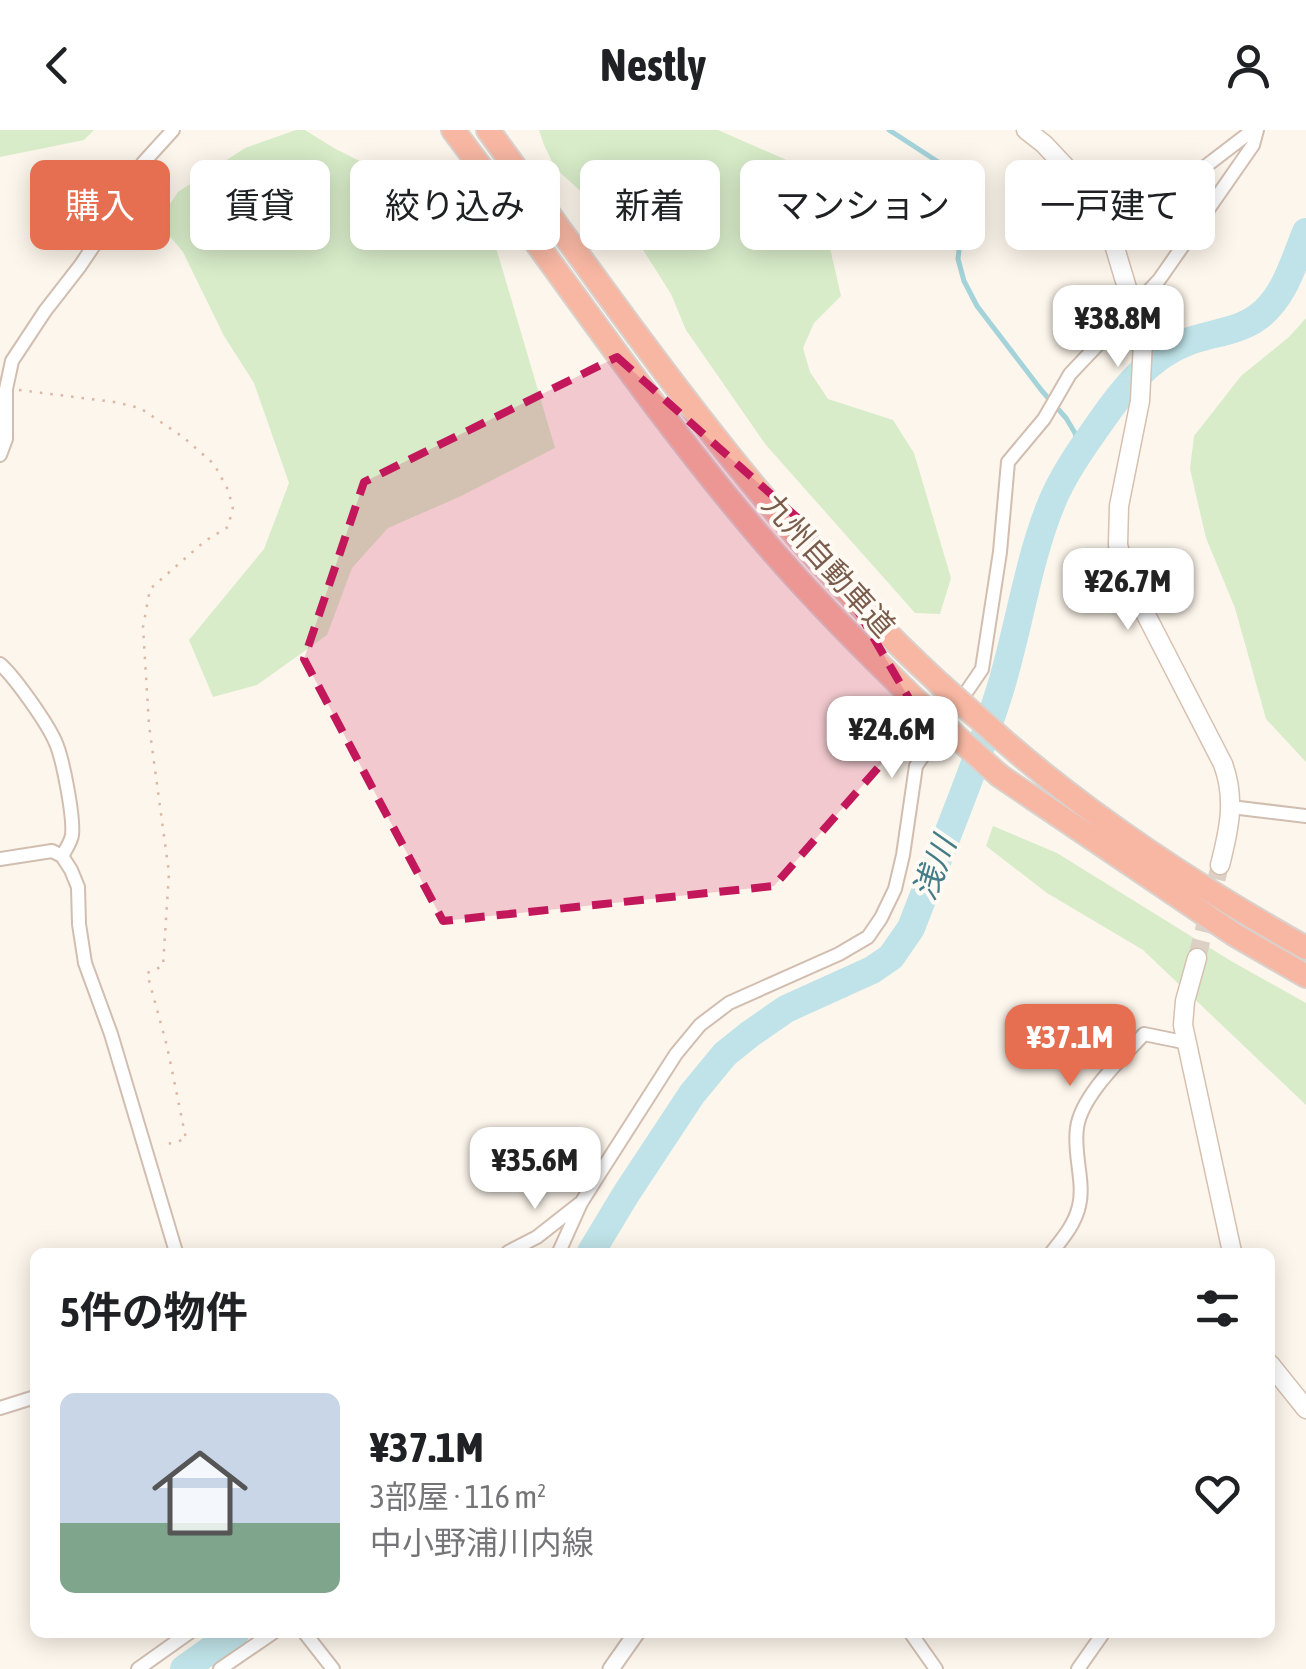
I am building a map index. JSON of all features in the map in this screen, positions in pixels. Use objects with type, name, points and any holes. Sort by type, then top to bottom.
[{"type":"highway","name":"九州自動車道","points":[[454,130],[709,474],[808,591],[922,706],[1000,776],[1221,925],[1306,976]]},
{"type":"highway","name":"九州自動車道","points":[[488,130],[673,383],[794,535],[852,598],[940,684],[1043,775],[1148,852],[1306,948]]},
{"type":"main road","points":[[1026,130],[1059,160]]},
{"type":"main road","points":[[1116,250],[1143,341],[1140,401],[1119,506],[1118,545],[1126,576],[1230,784],[1231,808],[1220,865]]},
{"type":"main road","points":[[1197,958],[1185,1001],[1184,1025],[1231,1248]]},
{"type":"main road","points":[[1275,1370],[1306,1409]]},
{"type":"street","points":[[0,456],[6,439],[6,388],[12,362],[109,223],[143,163],[173,130]]},
{"type":"street","points":[[1215,160],[1255,130]]},
{"type":"street","points":[[561,1248],[582,1203],[676,1054],[700,1025],[728,1003],[839,954],[868,936],[881,918],[894,889],[902,856],[916,766],[982,669],[1000,552],[1008,462],[1044,419],[1070,374],[1158,280],[1254,146],[1255,130]]},
{"type":"street","points":[[0,664],[11,674],[56,742],[72,820],[72,838],[62,856]]},
{"type":"street","points":[[1231,808],[1306,816]]},
{"type":"street","points":[[0,859],[52,851],[62,856],[71,870],[78,888],[78,924],[85,963],[112,1034],[175,1248]]},
{"type":"street","points":[[1055,1248],[1072,1226],[1080,1203],[1077,1125],[1086,1104],[1144,1034],[1188,1043]]},
{"type":"street","points":[[516,1248],[537,1238],[582,1203]]},
{"type":"street","points":[[0,1408],[30,1399]]},
{"type":"street","points":[[138,1669],[182,1638]]},
{"type":"street","points":[[220,1669],[265,1638]]},
{"type":"street","points":[[309,1638],[333,1669]]},
{"type":"street","points":[[611,1669],[633,1638]]},
{"type":"street","points":[[914,1638],[936,1669]]},
{"type":"street","points":[[1078,1669],[1100,1638]]},
{"type":"path","points":[[6,388],[140,408],[214,464],[234,507],[228,527],[205,541],[150,589],[143,627],[148,726],[169,873],[163,966],[147,973],[186,1139],[145,1150]]},
{"type":"highlighted area","points":[[617,357],[810,529],[921,719],[774,886],[443,921],[304,659],[364,482]]},
{"type":"green space","points":[[0,130],[94,130],[84,140],[0,157]]},
{"type":"green space","points":[[305,130],[358,160],[350,160],[350,250],[497,250],[555,448],[388,528],[352,568],[327,635],[257,685],[213,697],[189,640],[264,549],[289,483],[254,383],[224,336],[183,252],[170,236],[170,204],[190,184],[190,250],[330,250],[330,160],[227,160],[245,148]]},
{"type":"green space","points":[[539,130],[718,130],[787,160],[740,160],[740,250],[830,250],[841,296],[814,323],[803,348],[810,372],[828,399],[893,420],[914,453],[951,578],[940,614],[915,613],[766,445],[686,330],[671,294],[643,250],[720,250],[720,160],[580,160],[580,191],[560,173],[560,160],[551,160]]},
{"type":"green space","points":[[1306,318],[1306,762],[1266,719],[1235,608],[1206,538],[1190,469],[1194,436],[1241,376]]},
{"type":"green space","points":[[993,826],[1057,853],[1306,1003],[1306,1105],[1143,950],[1047,893],[986,846]]},
{"type":"waterway","points":[[889,130],[946,167],[965,195],[958,259],[964,281],[977,306],[1066,418],[1080,452]]},
{"type":"waterway","name":"浅川","points":[[593,1248],[692,1094],[725,1054],[786,1009],[872,970],[891,957],[911,928],[979,752],[1006,669],[1043,525],[1067,472],[1117,400],[1160,356],[1196,339],[1242,326],[1267,309],[1288,278],[1306,232]]},
{"type":"waterway","name":"浅川","points":[[184,1669],[228,1638]]},
{"type":"tunnel","points":[[1197,958],[1220,865]]}]
